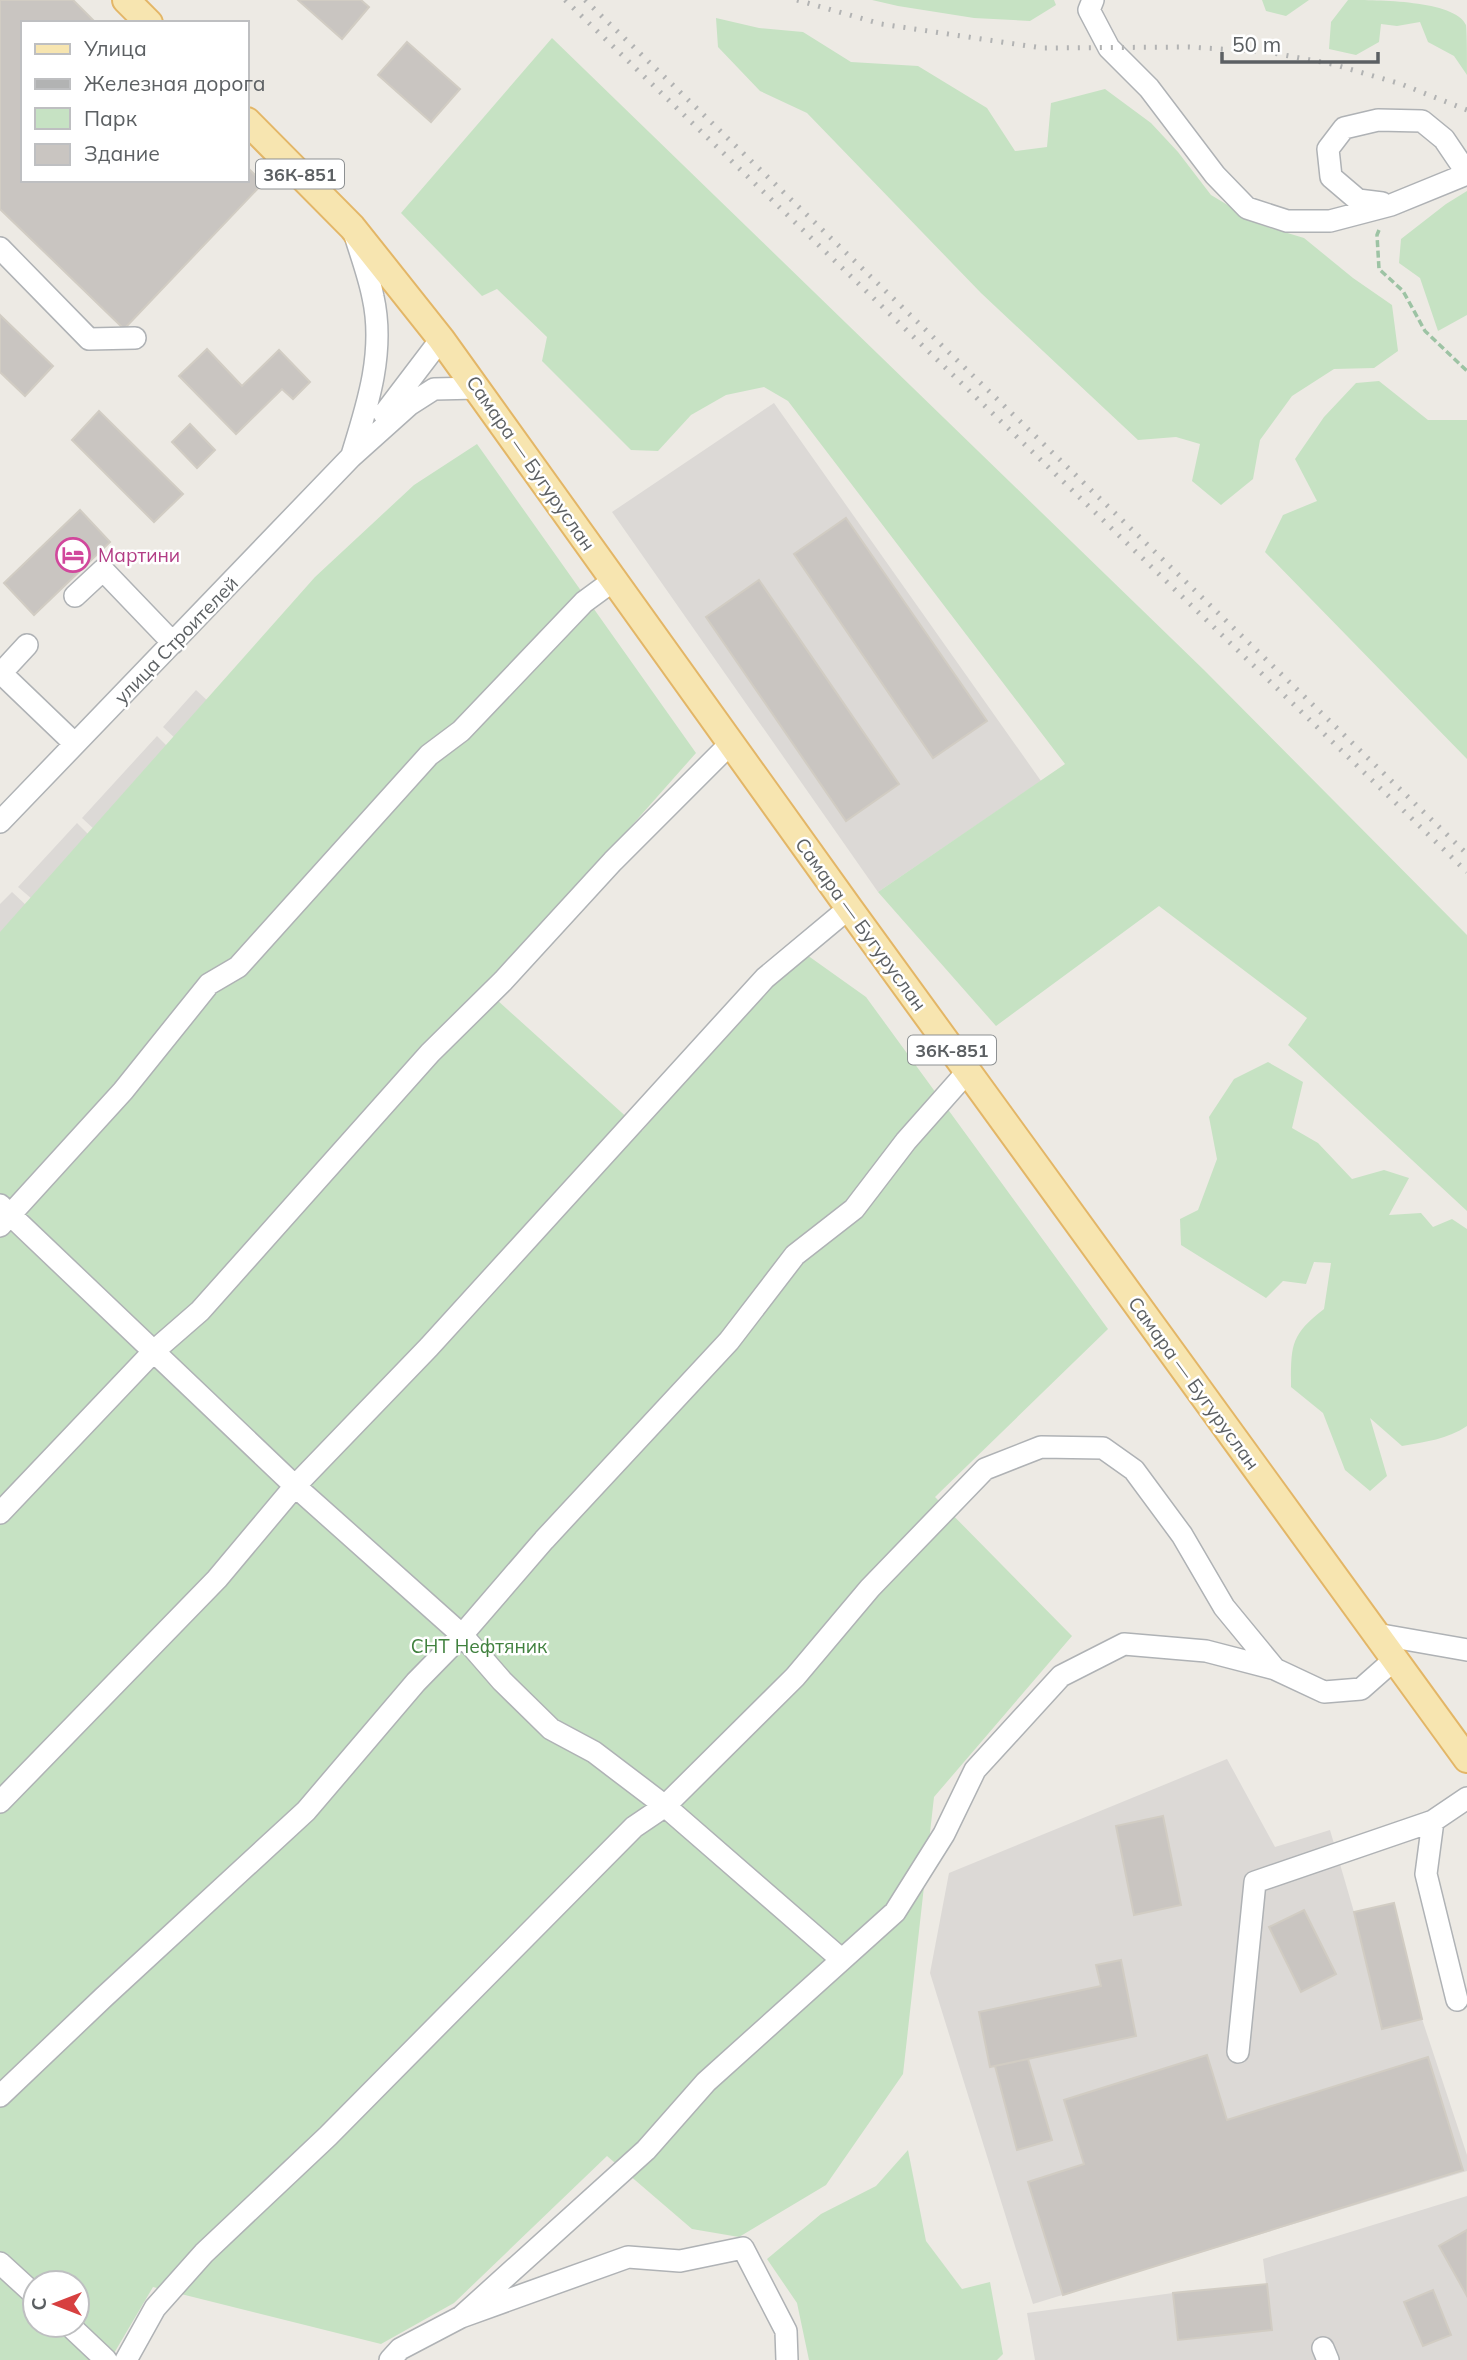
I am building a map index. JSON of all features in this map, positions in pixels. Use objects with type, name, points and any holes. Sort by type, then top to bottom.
[{"type":"main road","points":[[126,0],[147,21]]},
{"type":"main road","name":"36К-851","points":[[248,122],[352,227]]},
{"type":"main road","name":"Самара — Бугуруслан","points":[[352,227],[478,388],[849,908],[1467,1759]]},
{"type":"street","points":[[1093,0],[1089,10],[1110,48],[1149,88],[1214,175],[1247,208],[1287,221],[1330,221],[1391,205],[1467,173],[1444,139],[1422,121],[1378,120],[1344,128],[1328,149],[1331,177],[1358,200],[1391,205]]},
{"type":"street","points":[[351,457],[370,397],[377,351],[374,299],[352,227]]},
{"type":"street","points":[[0,248],[89,339],[135,338]]},
{"type":"street","points":[[351,457],[442,339]]},
{"type":"street","points":[[351,457],[409,405],[434,390],[478,388]]},
{"type":"street","name":"улица Строителей","points":[[0,822],[351,457]]},
{"type":"street","points":[[75,596],[103,569],[173,643]]},
{"type":"street","points":[[614,580],[584,602],[461,731],[429,755],[238,967],[209,984],[124,1091],[3,1215],[155,1351],[295,1486],[462,1635],[502,1681],[551,1729],[594,1752],[665,1805],[841,1959]]},
{"type":"street","points":[[27,645],[1,673],[75,744]]},
{"type":"street","points":[[0,1513],[155,1351],[200,1311],[430,1053],[503,981],[613,861],[731,743]]},
{"type":"street","points":[[0,1802],[217,1579],[295,1486],[429,1347],[765,978],[849,908]]},
{"type":"street","points":[[0,2096],[306,1811],[416,1682],[462,1635],[544,1540],[729,1341],[795,1255],[854,1209],[906,1141],[968,1071]]},
{"type":"street","points":[[126,2360],[156,2308],[204,2253],[328,2136],[634,1827],[665,1805],[795,1677],[870,1588],[985,1469],[1041,1447],[1103,1448],[1135,1470],[1182,1535],[1224,1607],[1275,1669]]},
{"type":"street","points":[[1376,1634],[1467,1650]]},
{"type":"street","points":[[461,2317],[646,2150],[706,2081],[895,1912],[944,1834],[975,1770],[1061,1676],[1124,1644],[1206,1651],[1275,1669],[1324,1692],[1361,1689],[1395,1659]]},
{"type":"street","points":[[1238,2052],[1255,1882],[1433,1821],[1467,1798]]},
{"type":"street","points":[[1433,1821],[1426,1874],[1457,2000]]},
{"type":"street","points":[[390,2360],[400,2349],[461,2317],[628,2257],[680,2261],[743,2248],[786,2331],[787,2360]]},
{"type":"street","points":[[0,2263],[21,2282]]},
{"type":"street","points":[[84,2339],[106,2360]]},
{"type":"path","points":[[1391,205],[1377,235],[1379,269],[1404,291],[1425,331],[1467,371]]},
{"type":"shaded area","points":[[774,403],[1041,781],[878,892],[612,512]]},
{"type":"shaded area","points":[[196,690],[210,703],[177,740],[163,727]]},
{"type":"shaded area","points":[[157,736],[170,749],[95,830],[82,818]]},
{"type":"shaded area","points":[[77,823],[90,836],[32,899],[18,887]]},
{"type":"shaded area","points":[[12,892],[27,906],[0,934],[0,904]]},
{"type":"shaded area","points":[[1227,1759],[1275,1847],[1330,1830],[1354,1912],[1394,1903],[1422,2019],[1467,2155],[1467,2171],[1033,2304],[930,1973],[949,1873]]},
{"type":"shaded area","points":[[1467,2196],[1467,2360],[1035,2360],[1027,2313],[1173,2293],[1266,2284],[1263,2259]]},
{"type":"green space","points":[[872,0],[1054,0],[1056,5],[1030,21],[974,18]]},
{"type":"green space","points":[[1262,0],[1309,0],[1286,16],[1266,11]]},
{"type":"green space","points":[[1348,0],[1413,3],[1431,6],[1459,17],[1466,25],[1467,75],[1454,56],[1428,42],[1420,22],[1397,26],[1381,24],[1379,42],[1356,55],[1329,49],[1331,22]]},
{"type":"green space","points":[[716,18],[759,28],[803,32],[851,62],[918,66],[987,108],[1015,151],[1047,147],[1051,103],[1105,89],[1151,123],[1178,152],[1211,195],[1261,225],[1304,238],[1353,278],[1392,305],[1398,351],[1374,368],[1334,369],[1292,396],[1260,440],[1253,479],[1221,505],[1192,481],[1200,444],[1176,437],[1138,440],[981,293],[807,113],[760,91],[718,47]]},
{"type":"green space","points":[[552,38],[1204,670],[1467,935],[1467,1211],[1288,1045],[1307,1018],[1159,906],[996,1026],[878,892],[1065,764],[788,401],[764,387],[726,395],[691,415],[658,451],[631,450],[542,361],[547,337],[497,289],[482,296],[401,213]]},
{"type":"green space","points":[[1467,191],[1467,315],[1438,331],[1420,278],[1399,263],[1401,239]]},
{"type":"green space","points":[[1379,381],[1428,420],[1467,420],[1467,759],[1265,552],[1283,515],[1317,501],[1295,459],[1324,417],[1356,383]]},
{"type":"green space","name":"СНТ Нефтяник","points":[[477,444],[696,753],[486,990],[642,1131],[768,985],[807,955],[866,997],[1108,1329],[935,1497],[1072,1636],[934,1797],[903,2074],[826,2185],[739,2237],[692,2229],[607,2156],[454,2303],[381,2344],[153,2287],[110,2360],[0,2360],[0,932],[315,577],[414,485]]},
{"type":"green space","points":[[1268,1062],[1303,1082],[1292,1128],[1318,1143],[1352,1179],[1384,1170],[1409,1178],[1389,1215],[1421,1213],[1433,1227],[1452,1219],[1467,1229],[1467,1426],[1444,1437],[1402,1446],[1370,1418],[1387,1476],[1370,1491],[1345,1470],[1323,1413],[1291,1387],[1292,1351],[1304,1326],[1324,1309],[1331,1263],[1314,1262],[1306,1284],[1283,1281],[1266,1298],[1181,1245],[1180,1219],[1198,1210],[1217,1159],[1209,1117],[1234,1079]]},
{"type":"green space","points":[[908,2150],[926,2241],[962,2289],[990,2282],[1003,2354],[997,2360],[809,2360],[797,2303],[767,2259],[821,2214],[876,2186]]},
{"type":"building","points":[[0,0],[73,0],[94,21],[21,21],[21,182],[248,182],[248,168],[263,183],[124,329],[0,209]]},
{"type":"building","points":[[298,0],[361,0],[369,7],[342,39]]},
{"type":"building","points":[[407,42],[460,89],[431,122],[378,75]]},
{"type":"building","points":[[0,315],[53,366],[25,396],[0,372]]},
{"type":"building","points":[[207,349],[242,386],[279,350],[310,382],[293,399],[282,389],[236,434],[179,376]]},
{"type":"building","points":[[99,411],[183,494],[154,522],[72,440]]},
{"type":"building","points":[[190,424],[215,450],[197,468],[172,442]]},
{"type":"building","points":[[80,510],[110,542],[34,615],[4,583]]},
{"type":"building","points":[[846,518],[987,721],[933,758],[794,554]]},
{"type":"building","points":[[759,580],[899,784],[846,821],[706,617]]},
{"type":"building","points":[[1163,1816],[1181,1905],[1134,1915],[1116,1826]]},
{"type":"building","points":[[1394,1903],[1422,2019],[1382,2029],[1354,1912]]},
{"type":"building","points":[[1304,1910],[1336,1974],[1301,1992],[1269,1927]]},
{"type":"building","points":[[1121,1960],[1136,2036],[990,2067],[979,2012],[1101,1986],[1096,1965]]},
{"type":"building","points":[[1207,2055],[1227,2120],[1428,2057],[1463,2170],[1063,2295],[1028,2182],[1084,2164],[1064,2100]]},
{"type":"building","points":[[1028,2059],[1052,2140],[1017,2150],[995,2066]]},
{"type":"building","points":[[1467,2230],[1467,2296],[1439,2246]]},
{"type":"building","points":[[1267,2284],[1272,2330],[1178,2340],[1173,2293]]},
{"type":"building","points":[[1433,2290],[1451,2335],[1423,2346],[1404,2302]]},
{"type":"railway","points":[[565,0],[1467,872]]},
{"type":"railway","points":[[585,0],[1467,854]]},
{"type":"railway","points":[[797,0],[881,24],[1042,48],[1189,47],[1268,52],[1332,64],[1401,84],[1467,110]]},
{"type":"place","name":"Мартини","points":[[73,555]]}]
